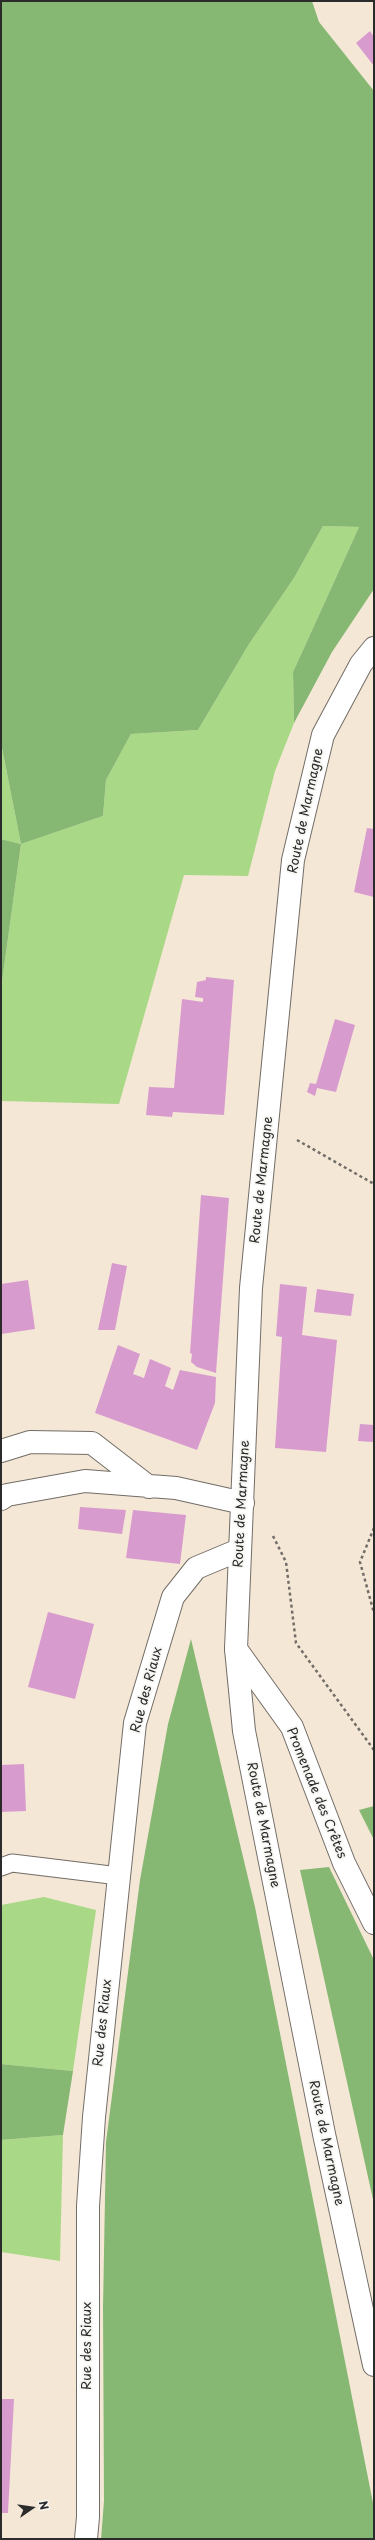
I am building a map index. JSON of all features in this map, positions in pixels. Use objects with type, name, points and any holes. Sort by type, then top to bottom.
[{"type":"street","name":"Route de Marmagne","points":[[374,648],[361,664],[323,735],[293,860],[251,1288],[236,1648],[244,1731],[324,2134],[374,2365]]},
{"type":"street","points":[[1,1450],[30,1442],[92,1443],[149,1487]]},
{"type":"street","points":[[1,1499],[7,1495],[85,1481],[176,1488],[243,1503]]},
{"type":"street","name":"Rue des Riaux","points":[[86,2539],[88,2517],[88,2206],[94,2117],[135,1723],[173,1597],[196,1568],[239,1550]]},
{"type":"street","name":"Promenade des Crêtes","points":[[236,1648],[292,1728],[344,1863],[374,1923]]},
{"type":"lane","points":[[1,1867],[12,1863],[119,1876]]},
{"type":"path","points":[[267,1123],[374,1184]]},
{"type":"path","points":[[243,1503],[275,1538],[286,1562],[296,1643],[374,1750]]},
{"type":"path","points":[[374,1528],[360,1562],[374,1613]]},
{"type":"green space","points":[[1,1],[312,1],[319,22],[374,91],[374,589],[332,652],[294,723],[293,672],[359,527],[323,526],[294,578],[249,644],[198,730],[131,734],[106,780],[103,816],[21,844],[1,743]]},
{"type":"green space","points":[[323,526],[359,527],[293,672],[294,723],[275,771],[248,876],[184,875],[119,1104],[1,1101],[1,989],[21,844],[103,816],[106,780],[131,734],[198,730],[249,644],[294,578]]},
{"type":"green space","points":[[1,743],[21,844],[1,839]]},
{"type":"green space","points":[[1,839],[21,844],[1,989]]},
{"type":"green space","points":[[191,1639],[255,1907],[374,2508],[374,2539],[101,2539],[104,2501],[103,2308],[106,2142],[140,1880],[168,1724]]},
{"type":"green space","points":[[374,1806],[374,1840],[359,1810]]},
{"type":"green space","points":[[329,1867],[374,1960],[374,2204],[300,1870]]},
{"type":"green space","points":[[44,1897],[96,1910],[73,2071],[1,2064],[1,1905]]},
{"type":"green space","points":[[1,2064],[73,2071],[63,2135],[1,2140]]},
{"type":"green space","points":[[63,2135],[60,2261],[1,2252],[1,2140]]},
{"type":"building","points":[[370,31],[374,37],[374,66],[356,43]]},
{"type":"building","points":[[367,828],[374,829],[374,897],[354,892]]},
{"type":"building","points":[[206,977],[234,980],[224,1115],[173,1112],[172,1117],[146,1115],[149,1087],[174,1088],[182,999],[203,1002],[203,998],[195,997],[197,982],[206,980]]},
{"type":"building","points":[[335,1019],[355,1025],[336,1092],[317,1088],[315,1096],[307,1092],[310,1083],[316,1084]]},
{"type":"building","points":[[201,1195],[229,1198],[216,1373],[197,1367],[191,1362],[192,1354],[190,1353]]},
{"type":"building","points":[[112,1263],[127,1266],[115,1330],[98,1330]]},
{"type":"building","points":[[28,1280],[35,1329],[1,1334],[1,1284]]},
{"type":"building","points":[[280,1284],[307,1287],[302,1335],[337,1340],[326,1452],[275,1448],[282,1337],[276,1336]]},
{"type":"building","points":[[317,1289],[354,1294],[351,1316],[314,1312]]},
{"type":"building","points":[[118,1345],[140,1354],[133,1374],[144,1378],[150,1359],[171,1368],[165,1386],[173,1390],[180,1370],[216,1377],[215,1403],[197,1450],[95,1413]]},
{"type":"building","points":[[360,1424],[374,1425],[373,1442],[358,1441]]},
{"type":"building","points":[[80,1507],[126,1510],[122,1534],[78,1529]]},
{"type":"building","points":[[133,1510],[186,1515],[180,1564],[126,1558]]},
{"type":"building","points":[[48,1612],[94,1624],[75,1699],[28,1687]]},
{"type":"building","points":[[24,1764],[26,1811],[1,1812],[1,1765]]},
{"type":"building","points":[[1,2399],[14,2399],[8,2513],[1,2513]]}]
